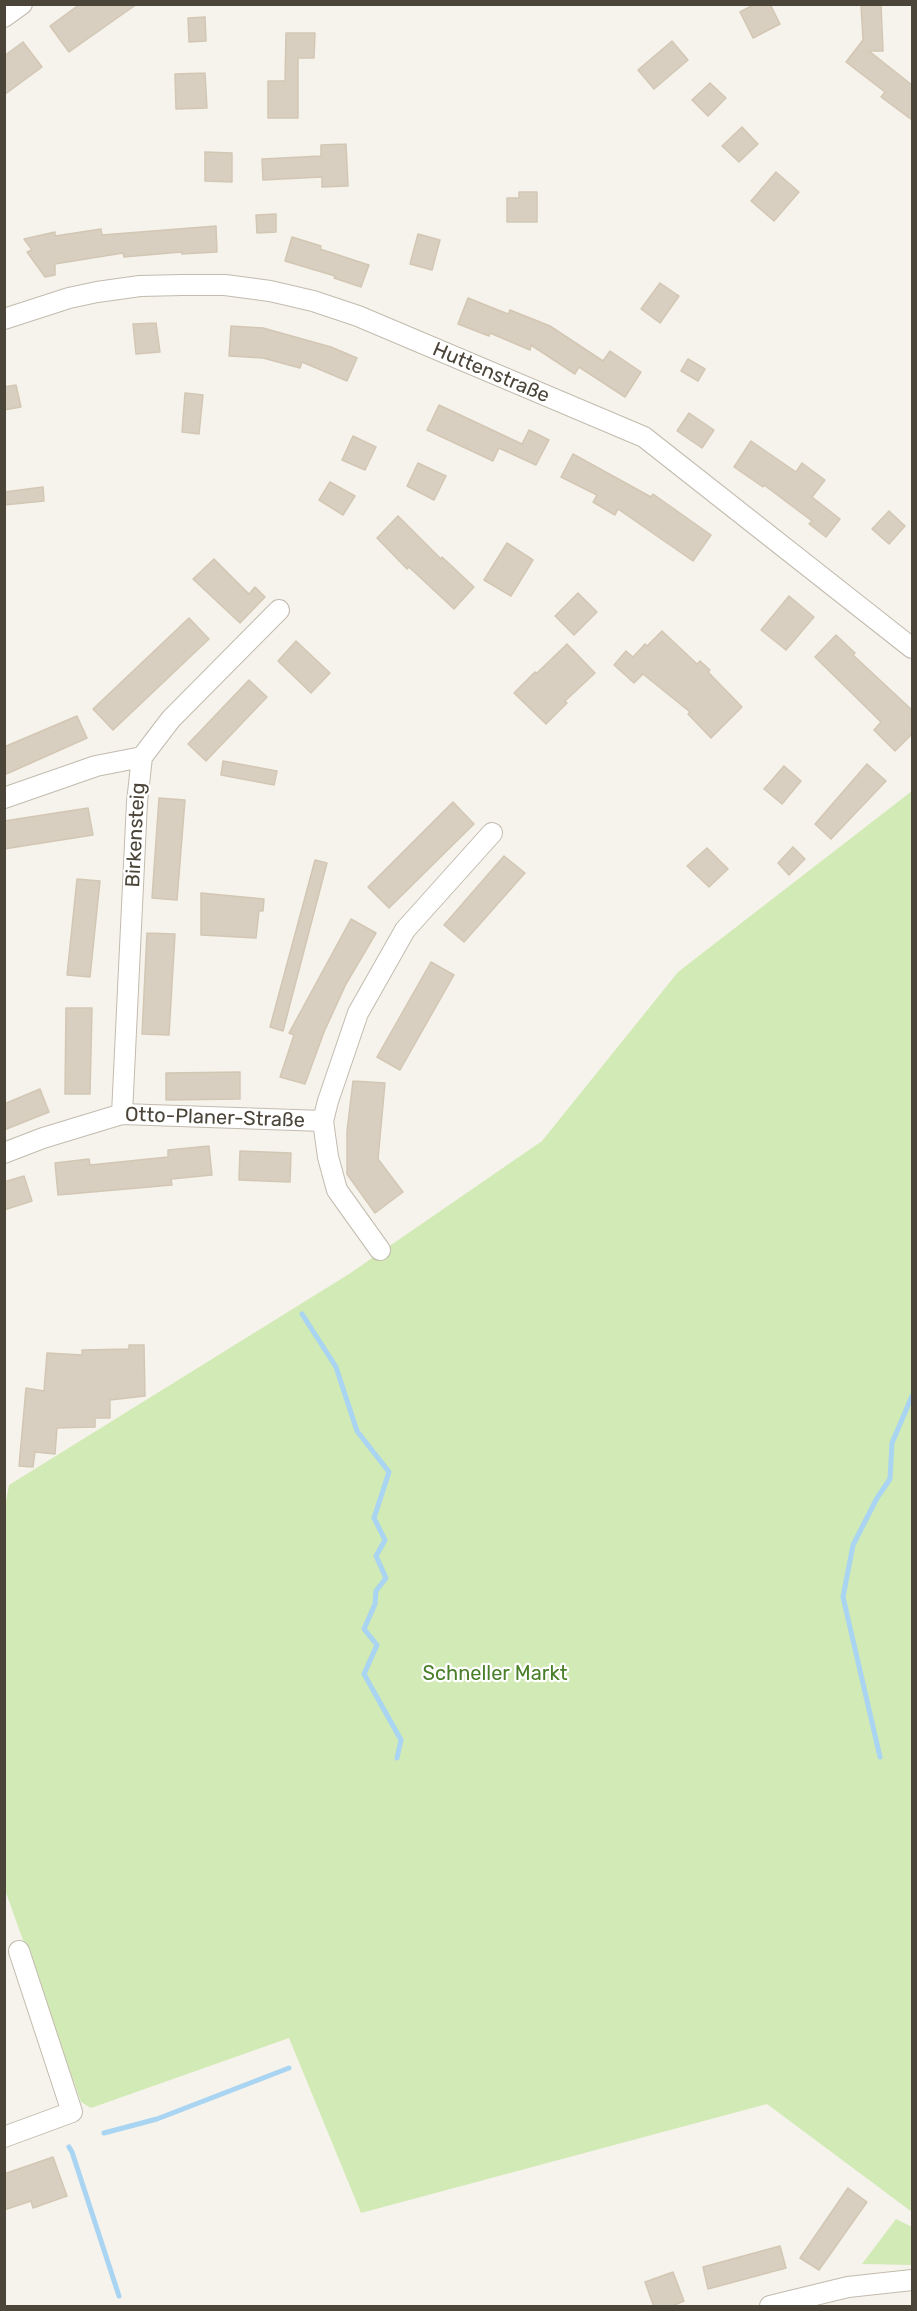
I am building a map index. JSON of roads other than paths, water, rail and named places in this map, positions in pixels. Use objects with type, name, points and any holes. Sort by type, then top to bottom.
[{"type":"street","points":[[4,17],[22,4]]},
{"type":"street","name":"Huttenstraße","points":[[4,320],[59,301],[97,292],[140,286],[172,285],[225,285],[270,291],[313,300],[358,316],[644,437],[912,648]]},
{"type":"street","name":"Birkensteig","points":[[122,1114],[137,802],[142,757],[171,719],[279,610]]},
{"type":"street","points":[[4,798],[96,766],[142,757]]},
{"type":"street","points":[[380,1250],[336,1190],[323,1122],[328,1101],[358,1013],[405,930],[492,833]]},
{"type":"street","name":"Otto-Planer-Straße","points":[[4,1153],[43,1138],[122,1114],[323,1122]]},
{"type":"street","points":[[4,2136],[72,2112],[19,1951]]},
{"type":"street","points":[[770,2307],[848,2287],[912,2280]]},
{"type":"waterway","points":[[302,1314],[336,1367],[357,1431],[389,1472],[374,1518],[385,1540],[376,1556],[386,1578],[376,1591],[375,1604],[364,1629],[377,1645],[364,1674],[401,1740],[397,1758]]},
{"type":"waterway","points":[[880,1757],[843,1597],[853,1545],[877,1498],[890,1479],[892,1443],[912,1396]]},
{"type":"waterway","points":[[104,2133],[157,2119],[289,2068]]},
{"type":"waterway","points":[[69,2147],[119,2296]]},
{"type":"park label","name":"Schneller Markt","points":[[495,1674]]}]
